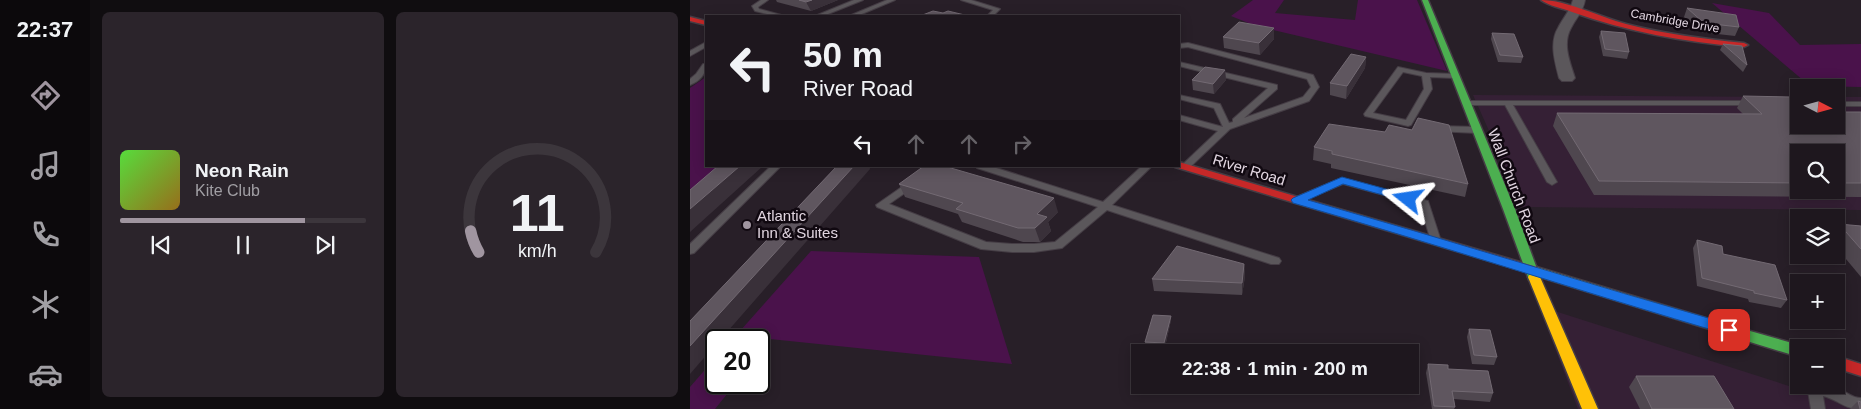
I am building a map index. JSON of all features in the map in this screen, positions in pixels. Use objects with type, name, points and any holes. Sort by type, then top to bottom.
[{"type":"main road","name":"Wall Church Road","points":[[1425,0],[1509,209],[1530,269],[1590,409]]},
{"type":"main road","name":"Cambridge Drive","points":[[1544,0],[1578,6],[1654,33],[1693,40],[1744,45]]},
{"type":"main road","points":[[690,19],[705,23]]},
{"type":"main road","name":"River Road","points":[[1182,166],[1790,348]]},
{"type":"main road","points":[[1845,365],[1861,370]]},
{"type":"street","points":[[1567,78],[1560,51],[1561,37],[1578,6]]},
{"type":"lane","points":[[765,0],[755,6],[757,10],[778,15]]},
{"type":"lane","points":[[821,15],[860,0]]},
{"type":"lane","points":[[854,15],[892,0]]},
{"type":"lane","points":[[964,0],[997,8],[991,15]]},
{"type":"lane","points":[[991,6],[996,0]]},
{"type":"lane","points":[[690,54],[705,45]]},
{"type":"lane","points":[[1180,46],[1188,46],[1252,60],[1310,78],[1315,87],[1306,99],[1226,128],[1180,117]]},
{"type":"lane","points":[[1180,64],[1274,87],[1244,115],[1182,166]]},
{"type":"lane","points":[[690,83],[699,76],[705,67]]},
{"type":"lane","points":[[1455,76],[1426,75],[1401,69],[1368,114],[1417,126],[1477,130]]},
{"type":"lane","points":[[1417,126],[1428,89],[1426,75]]},
{"type":"lane","points":[[1180,96],[1217,106],[1226,128]]},
{"type":"lane","points":[[1508,102],[1552,182]]},
{"type":"lane","points":[[1466,103],[1760,103]]},
{"type":"lane","points":[[1845,104],[1861,104]]},
{"type":"lane","points":[[690,250],[777,167]]},
{"type":"lane","points":[[983,167],[1275,262]]},
{"type":"lane","points":[[922,177],[882,205],[985,246],[1034,248],[1058,244],[1106,206],[1147,167]]},
{"type":"lane","points":[[1297,200],[1342,181],[1424,203],[1436,241]]},
{"type":"lane","points":[[1815,394],[1818,409]]},
{"type":"lane","points":[[1837,394],[1853,404],[1861,404]]},
{"type":"shaded area","points":[[1253,0],[1284,0],[1275,13],[1355,20],[1358,0],[1417,0],[1447,71],[1256,26],[1231,16]]},
{"type":"shaded area","points":[[1712,3],[1769,13],[1800,45],[1861,44],[1861,87],[1845,87],[1845,79],[1802,79]]},
{"type":"shaded area","points":[[705,78],[705,167],[729,167],[690,199],[690,88]]},
{"type":"shaded area","points":[[1473,95],[1790,97],[1790,134],[1845,134],[1845,97],[1861,97],[1861,210],[1523,207]]},
{"type":"shaded area","points":[[811,251],[979,257],[1012,364],[770,339],[770,329],[742,329]]},
{"type":"shaded area","points":[[1539,306],[1790,386],[1790,394],[1814,394],[1861,409],[1578,409]]},
{"type":"shaded area","points":[[705,370],[705,394],[727,394],[715,409],[690,409],[690,387]]},
{"type":"building","points":[[1687,8],[1736,15],[1739,27],[1704,23]]},
{"type":"building","points":[[933,11],[943,13],[948,11],[965,15],[923,15]]},
{"type":"building","points":[[1239,22],[1274,28],[1259,43],[1223,37]]},
{"type":"building","points":[[1601,31],[1625,33],[1629,52],[1605,49]]},
{"type":"building","points":[[1492,33],[1514,34],[1523,57],[1500,55]]},
{"type":"building","points":[[1723,44],[1742,46],[1747,65]]},
{"type":"building","points":[[1351,54],[1366,57],[1347,86],[1330,83]]},
{"type":"building","points":[[1205,67],[1225,70],[1213,84],[1192,80]]},
{"type":"building","points":[[1743,96],[1790,97],[1790,134],[1845,134],[1845,112],[1861,112],[1861,183],[1845,183],[1845,144],[1790,144],[1790,183],[1599,181],[1557,113],[1762,114]]},
{"type":"building","points":[[1418,118],[1449,125],[1468,184],[1332,154],[1332,151],[1314,147],[1329,124],[1385,132],[1389,125],[1412,130]]},
{"type":"building","points":[[717,167],[739,167],[690,209],[690,190]]},
{"type":"building","points":[[836,167],[853,167],[705,329],[690,346],[690,321]]},
{"type":"building","points":[[923,167],[947,167],[1054,198],[1037,214],[1047,217],[1035,228],[1018,228],[956,209],[963,203],[899,184]]},
{"type":"building","points":[[1845,225],[1861,226],[1861,249],[1845,231]]},
{"type":"building","points":[[1697,240],[1722,246],[1723,254],[1775,265],[1787,300],[1702,278]]},
{"type":"building","points":[[1177,246],[1244,264],[1242,283],[1152,279]]},
{"type":"building","points":[[1153,315],[1171,316],[1164,343],[1145,342]]},
{"type":"building","points":[[1469,329],[1490,330],[1497,357],[1474,355]]},
{"type":"building","points":[[1428,364],[1448,365],[1448,369],[1488,371],[1493,393],[1452,391],[1455,407],[1434,406]]},
{"type":"building","points":[[1636,376],[1714,376],[1734,409],[1652,409]]},
{"type":"traffic: fast","points":[[1425,0],[1509,209],[1534,277]]},
{"type":"traffic: fast","points":[[1729,330],[1790,348]]},
{"type":"traffic: slow","points":[[1533,270],[1729,330]]},
{"type":"traffic: slow","points":[[1534,277],[1590,409]]},
{"type":"traffic: jam","points":[[1544,0],[1599,19],[1640,30],[1744,45]]},
{"type":"traffic: jam","points":[[690,19],[705,23]]},
{"type":"traffic: jam","points":[[1180,165],[1533,270]]},
{"type":"traffic: jam","points":[[1845,365],[1861,370]]},
{"type":"place","name":"Atlantic Inn & Suites","points":[[747,225]]},
{"type":"route","points":[[1408,199],[1342,181],[1297,200],[1419,237],[1459,247],[1600,292],[1729,330]]}]
